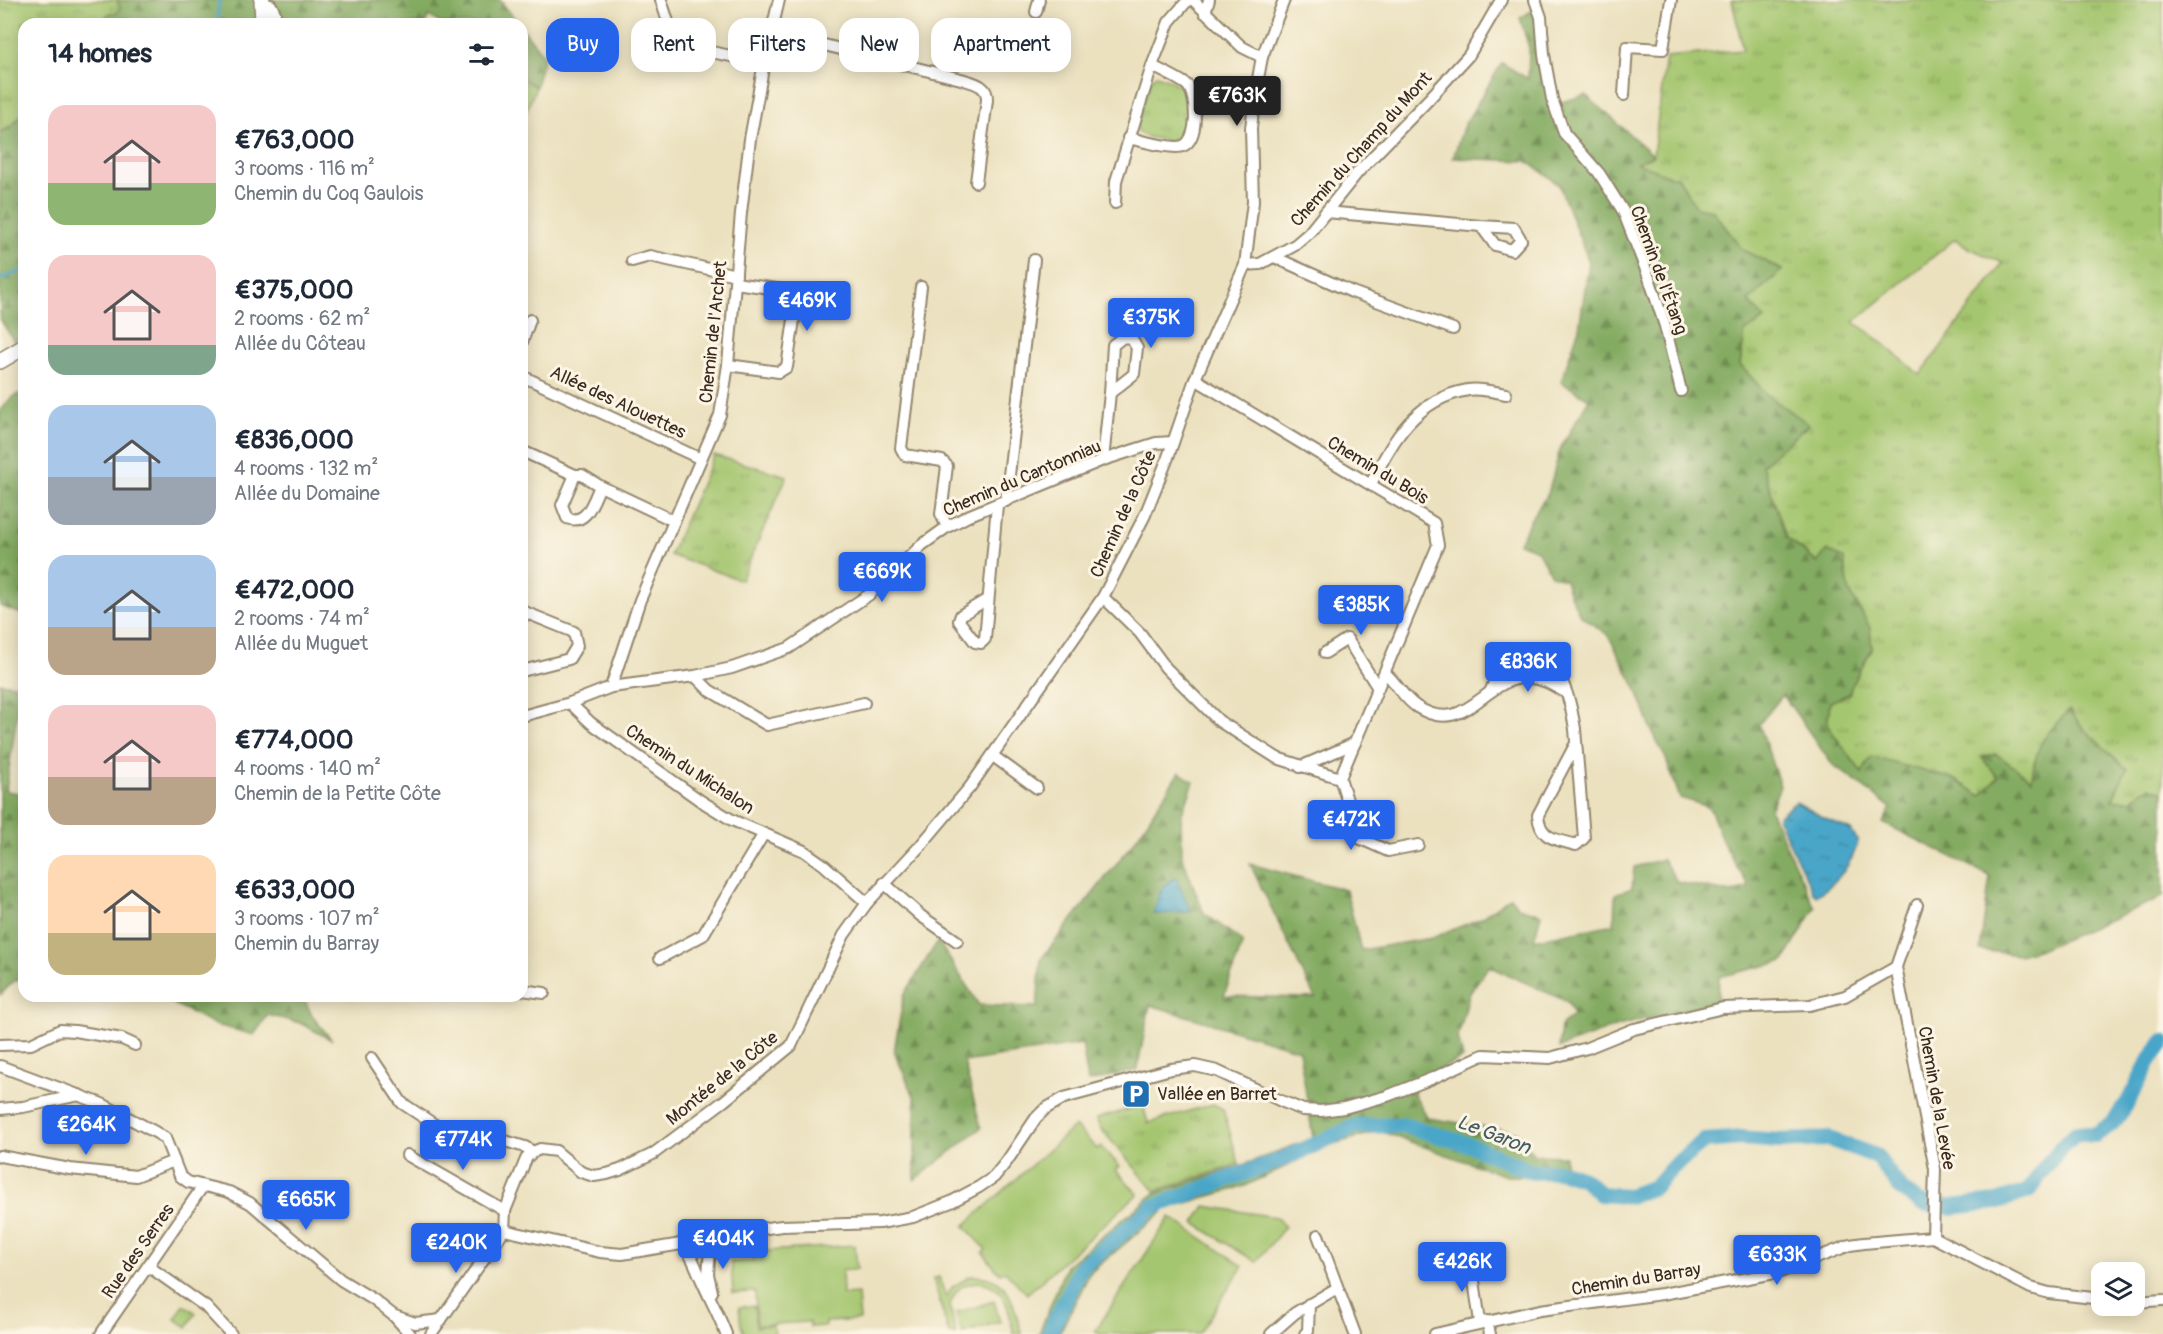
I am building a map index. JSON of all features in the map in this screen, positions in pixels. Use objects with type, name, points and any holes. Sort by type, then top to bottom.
[{"type":"street","points":[[661,0],[672,34],[683,46],[728,55]]},
{"type":"street","name":"Chemin de l'Archet","points":[[775,18],[779,0]]},
{"type":"street","points":[[1036,12],[1039,0]]},
{"type":"street","points":[[1115,203],[1116,181],[1152,66],[1169,22],[1188,0]]},
{"type":"street","points":[[1193,0],[1242,46],[1262,57]]},
{"type":"street","points":[[1205,13],[1209,0]]},
{"type":"street","name":"Chemin de la Côte","points":[[867,903],[955,806],[993,756],[1103,597],[1145,515],[1195,379],[1245,265],[1252,202],[1251,128],[1262,57],[1284,0]]},
{"type":"street","name":"Chemin du Champ du Mont","points":[[1245,265],[1260,264],[1274,257],[1295,245],[1309,233],[1358,172],[1430,99],[1469,55],[1501,0]]},
{"type":"street","name":"Chemin de l'Étang","points":[[1535,0],[1540,17],[1552,99],[1564,133],[1599,173],[1623,211],[1665,326],[1681,391]]},
{"type":"street","points":[[1624,95],[1627,47],[1663,49],[1671,0]]},
{"type":"street","points":[[263,18],[262,3],[271,5],[275,18]]},
{"type":"street","points":[[827,46],[961,79],[984,87],[987,100],[976,182]]},
{"type":"street","points":[[1128,138],[1173,147],[1183,146],[1191,139],[1194,131],[1194,101],[1187,86],[1152,66]]},
{"type":"street","name":"Chemin de l'Archet","points":[[611,687],[640,600],[720,415],[728,365],[750,139],[762,72]]},
{"type":"street","points":[[1326,212],[1481,226]]},
{"type":"street","points":[[632,261],[650,256],[791,291],[797,299],[787,367],[779,372],[728,365]]},
{"type":"street","points":[[1274,257],[1352,292],[1453,329]]},
{"type":"street","points":[[988,599],[1034,260]]},
{"type":"street","points":[[921,287],[901,448],[905,455],[942,461],[947,466],[941,514],[947,527]]},
{"type":"street","points":[[528,326],[530,320]]},
{"type":"street","points":[[1103,460],[1113,345],[1123,338],[1131,338],[1137,348],[1134,374],[1110,393]]},
{"type":"street","points":[[0,361],[18,350]]},
{"type":"street","name":"Allée des Alouettes","points":[[528,379],[701,459]]},
{"type":"street","name":"Chemin du Bois","points":[[1195,379],[1434,523],[1438,544],[1340,778]]},
{"type":"street","points":[[1371,484],[1393,442],[1406,424],[1426,407],[1449,395],[1470,390],[1506,394]]},
{"type":"street","name":"Chemin du Cantonniau","points":[[570,703],[611,687],[695,676],[732,668],[789,648],[870,594],[922,545],[947,527],[970,515],[1103,460],[1156,443],[1173,442]]},
{"type":"street","points":[[528,454],[575,475],[582,475],[674,521]]},
{"type":"street","points":[[575,475],[561,506],[567,518],[581,519],[586,514],[600,486]]},
{"type":"street","points":[[1103,597],[1140,633],[1166,668],[1219,721],[1277,758],[1340,778],[1359,838],[1388,851],[1418,845]]},
{"type":"street","points":[[528,613],[574,632],[577,646],[569,658],[528,669]]},
{"type":"street","points":[[1324,652],[1347,639],[1378,688]]},
{"type":"street","points":[[1491,690],[1500,670],[1510,661],[1522,656],[1535,657],[1548,664],[1557,673],[1573,713],[1584,837],[1576,845],[1546,836],[1539,827],[1538,815],[1575,745]]},
{"type":"street","points":[[1385,673],[1395,681],[1404,696],[1416,706],[1443,716],[1458,714],[1470,709],[1491,690],[1511,681],[1529,678],[1544,681],[1565,692]]},
{"type":"street","points":[[695,676],[709,690],[766,725],[864,703]]},
{"type":"street","points":[[528,714],[570,703]]},
{"type":"street","name":"Chemin du Michalon","points":[[570,703],[591,723],[649,765],[732,820],[804,851],[824,865],[867,903]]},
{"type":"street","points":[[1300,767],[1355,743]]},
{"type":"street","points":[[993,756],[1037,788]]},
{"type":"street","points":[[660,958],[704,935],[763,835]]},
{"type":"street","points":[[884,883],[921,916],[957,941]]},
{"type":"street","name":"Montée de la Côte","points":[[533,1152],[540,1149],[556,1151],[581,1172],[594,1176],[613,1172],[653,1154],[733,1094],[791,1046],[844,935],[867,903]]},
{"type":"street","points":[[504,1230],[600,1252],[622,1254],[782,1226],[880,1223],[913,1217],[951,1202],[994,1177],[1036,1118],[1045,1109],[1064,1098],[1171,1069],[1195,1066],[1217,1071],[1303,1110],[1321,1111],[1344,1108],[1387,1096],[1483,1055],[1550,1058],[1587,1048],[1634,1029],[1723,1008],[1810,1005],[1845,996],[1896,967],[1917,905]]},
{"type":"street","name":"Chemin de la Levée","points":[[1896,967],[1935,1169],[1933,1237]]},
{"type":"street","points":[[528,991],[544,993]]},
{"type":"street","points":[[0,1045],[31,1044],[60,1030],[122,1039],[135,1046]]},
{"type":"street","points":[[372,1058],[402,1103],[438,1127],[506,1141],[533,1152],[527,1157],[505,1211],[504,1230],[431,1334]]},
{"type":"street","points":[[0,1066],[102,1104],[165,1138],[180,1176],[188,1182],[229,1192],[250,1203],[341,1280],[374,1300],[394,1316],[410,1334]]},
{"type":"street","points":[[0,1109],[23,1107],[79,1095]]},
{"type":"street","points":[[407,1155],[505,1211]]},
{"type":"street","points":[[0,1156],[70,1169],[136,1176],[174,1161]]},
{"type":"street","name":"Rue des Serres","points":[[101,1334],[203,1186]]},
{"type":"street","points":[[1318,1235],[1355,1334]]},
{"type":"street","points":[[1933,1237],[2031,1287],[2049,1293],[2091,1298]]},
{"type":"street","name":"Chemin du Barray","points":[[1436,1334],[1540,1311],[1662,1294],[1780,1272],[1850,1245],[1864,1242],[1933,1237]]},
{"type":"street","points":[[711,1239],[708,1274],[714,1303]]},
{"type":"street","points":[[681,1244],[692,1255],[726,1334]]},
{"type":"street","points":[[1471,1260],[1484,1322],[1490,1334]]},
{"type":"street","points":[[148,1266],[206,1307],[231,1334]]},
{"type":"street","points":[[1271,1334],[1309,1304],[1337,1288]]},
{"type":"street","points":[[2145,1301],[2163,1300]]},
{"type":"street","points":[[1305,1334],[1308,1331],[1309,1304]]},
{"type":"street","points":[[394,1316],[415,1323],[441,1320]]},
{"type":"street","points":[[415,1323],[424,1334]]},
{"type":"green space","points":[[0,0],[117,0],[120,8],[116,14],[110,13],[104,18],[18,18],[18,119],[8,129],[0,132]]},
{"type":"green space","points":[[117,0],[500,0],[514,18],[432,18],[429,16],[428,18],[105,18],[111,13],[116,14],[120,8]]},
{"type":"green space","points":[[1732,0],[2163,0],[2163,792],[2150,787],[2141,791],[2132,800],[2112,801],[2083,728],[2069,711],[2034,762],[2032,780],[1996,754],[1982,757],[1999,777],[1981,796],[1954,779],[1872,758],[1863,774],[1827,726],[1830,702],[1849,694],[1853,682],[1872,649],[1870,628],[1849,590],[1844,559],[1818,563],[1786,537],[1762,465],[1809,424],[1768,396],[1740,365],[1747,301],[1782,270],[1743,250],[1712,210],[1696,208],[1678,177],[1637,163],[1653,155],[1666,57],[1743,50]],"holes":[[[1955,239],[2003,263],[1920,375],[1881,341],[1854,322]]]},
{"type":"green space","points":[[1541,5],[1548,66],[1558,103],[1586,95],[1653,155],[1637,163],[1678,177],[1696,207],[1712,210],[1743,250],[1782,270],[1748,301],[1765,319],[1745,332],[1740,365],[1768,396],[1809,424],[1762,465],[1786,537],[1817,563],[1827,550],[1844,559],[1849,590],[1870,628],[1872,649],[1853,682],[1849,694],[1830,702],[1827,725],[1862,773],[1871,757],[1954,779],[1981,796],[1998,777],[1981,757],[1996,754],[2032,780],[2036,757],[2043,741],[2069,710],[2083,728],[2127,769],[2112,800],[2132,800],[2141,791],[2150,787],[2163,792],[2163,897],[2044,948],[2019,955],[1980,950],[1990,876],[1883,823],[1891,808],[1831,763],[1783,695],[1759,724],[1780,786],[1770,810],[1815,908],[1784,961],[1719,977],[1718,1001],[1618,1026],[1559,1048],[1561,1026],[1573,1015],[1568,1002],[1489,966],[1470,992],[1458,1037],[1463,1058],[1408,1084],[1428,1118],[1517,1132],[1534,1155],[1565,1156],[1565,1176],[1506,1176],[1380,1131],[1330,1145],[1245,1186],[1166,1209],[1090,1273],[1059,1334],[1039,1334],[1066,1266],[1155,1193],[1240,1166],[1313,1138],[1299,1050],[1150,1005],[1137,1070],[1088,1082],[1082,1044],[964,1062],[981,1128],[915,1180],[915,1099],[894,1051],[904,995],[938,941],[979,1005],[1037,1007],[1041,959],[1136,839],[1179,772],[1194,782],[1181,816],[1182,857],[1204,913],[1243,942],[1224,996],[1315,998],[1250,864],[1346,890],[1361,950],[1432,938],[1479,919],[1510,897],[1518,907],[1541,914],[1534,940],[1614,924],[1615,894],[1632,888],[1634,867],[1663,859],[1677,882],[1732,893],[1749,887],[1724,845],[1711,811],[1706,806],[1680,798],[1636,688],[1608,635],[1580,615],[1565,580],[1551,575],[1537,550],[1519,543],[1533,515],[1548,494],[1560,449],[1589,399],[1561,382],[1579,328],[1589,262],[1559,185],[1527,161],[1453,158],[1464,125],[1502,63],[1528,79],[1529,48],[1520,18]]},
{"type":"green space","points":[[528,36],[544,56],[536,87],[528,82]]},
{"type":"green space","points":[[1156,75],[1176,83],[1187,95],[1189,124],[1183,140],[1171,142],[1148,137],[1138,132],[1137,125],[1151,79]]},
{"type":"green space","points":[[528,82],[536,87],[528,107]]},
{"type":"green space","points":[[18,119],[18,341],[15,343],[0,319],[0,132],[8,129]]},
{"type":"green space","points":[[18,394],[18,613],[0,606],[0,410]]},
{"type":"green space","points":[[714,455],[787,476],[741,580],[670,555]]},
{"type":"green space","points":[[0,683],[18,686],[18,707],[6,791],[18,793],[18,981],[14,981],[0,995]]},
{"type":"green space","points":[[170,1002],[306,1002],[312,1016],[332,1040],[300,1023],[268,1015],[254,1035],[216,1025]]},
{"type":"green space","points":[[1213,1104],[1223,1109],[1239,1164],[1155,1191],[1101,1129],[1096,1119],[1143,1105],[1148,1123]]},
{"type":"green space","points":[[1075,1126],[1097,1149],[1101,1147],[1120,1166],[1116,1170],[1138,1194],[1027,1294],[1005,1271],[999,1273],[983,1253],[986,1249],[964,1226]]},
{"type":"green space","points":[[1205,1206],[1276,1217],[1285,1227],[1256,1262],[1194,1223]]},
{"type":"green space","points":[[1170,1217],[1243,1266],[1199,1334],[1099,1334],[1095,1331]]},
{"type":"green space","points":[[855,1245],[857,1269],[842,1271],[843,1295],[858,1294],[860,1320],[826,1322],[826,1326],[810,1327],[809,1322],[757,1325],[755,1292],[733,1293],[731,1262],[753,1261],[752,1252]]},
{"type":"green space","points":[[971,1276],[995,1280],[1003,1286],[1012,1302],[1022,1334],[1014,1334],[1007,1306],[1000,1293],[990,1285],[977,1282],[965,1285],[954,1296],[950,1305],[956,1334],[949,1334],[933,1279],[939,1277],[946,1297],[952,1287]]},
{"type":"green space","points":[[994,1301],[1000,1322],[962,1333],[956,1313]]},
{"type":"green space","points":[[184,1305],[196,1313],[187,1327],[175,1319]]},
{"type":"green space","points":[[754,1306],[756,1327],[773,1325],[775,1334],[744,1334],[739,1307]]},
{"type":"water","points":[[1796,802],[1851,830],[1858,842],[1843,872],[1817,895],[1813,892],[1778,819],[1778,816]]},
{"type":"water","points":[[1176,877],[1191,912],[1154,914],[1163,888]]},
{"type":"waterway","points":[[218,18],[219,0]]},
{"type":"waterway","points":[[0,279],[18,272]]},
{"type":"waterway","name":"Le Garon","points":[[1049,1334],[1081,1267],[1153,1207],[1290,1156],[1356,1126],[1403,1125],[1470,1145],[1532,1172],[1560,1171],[1584,1179],[1600,1194],[1629,1196],[1654,1187],[1675,1165],[1704,1141],[1742,1138],[1779,1141],[1829,1139],[1876,1156],[1901,1189],[1921,1203],[1950,1207],[1996,1202],[2029,1191],[2050,1160],[2076,1133],[2095,1135],[2113,1123],[2128,1102],[2149,1061],[2163,1042]]},
{"type":"place","name":"Vallée en Barret","points":[[1136,1094]]}]
